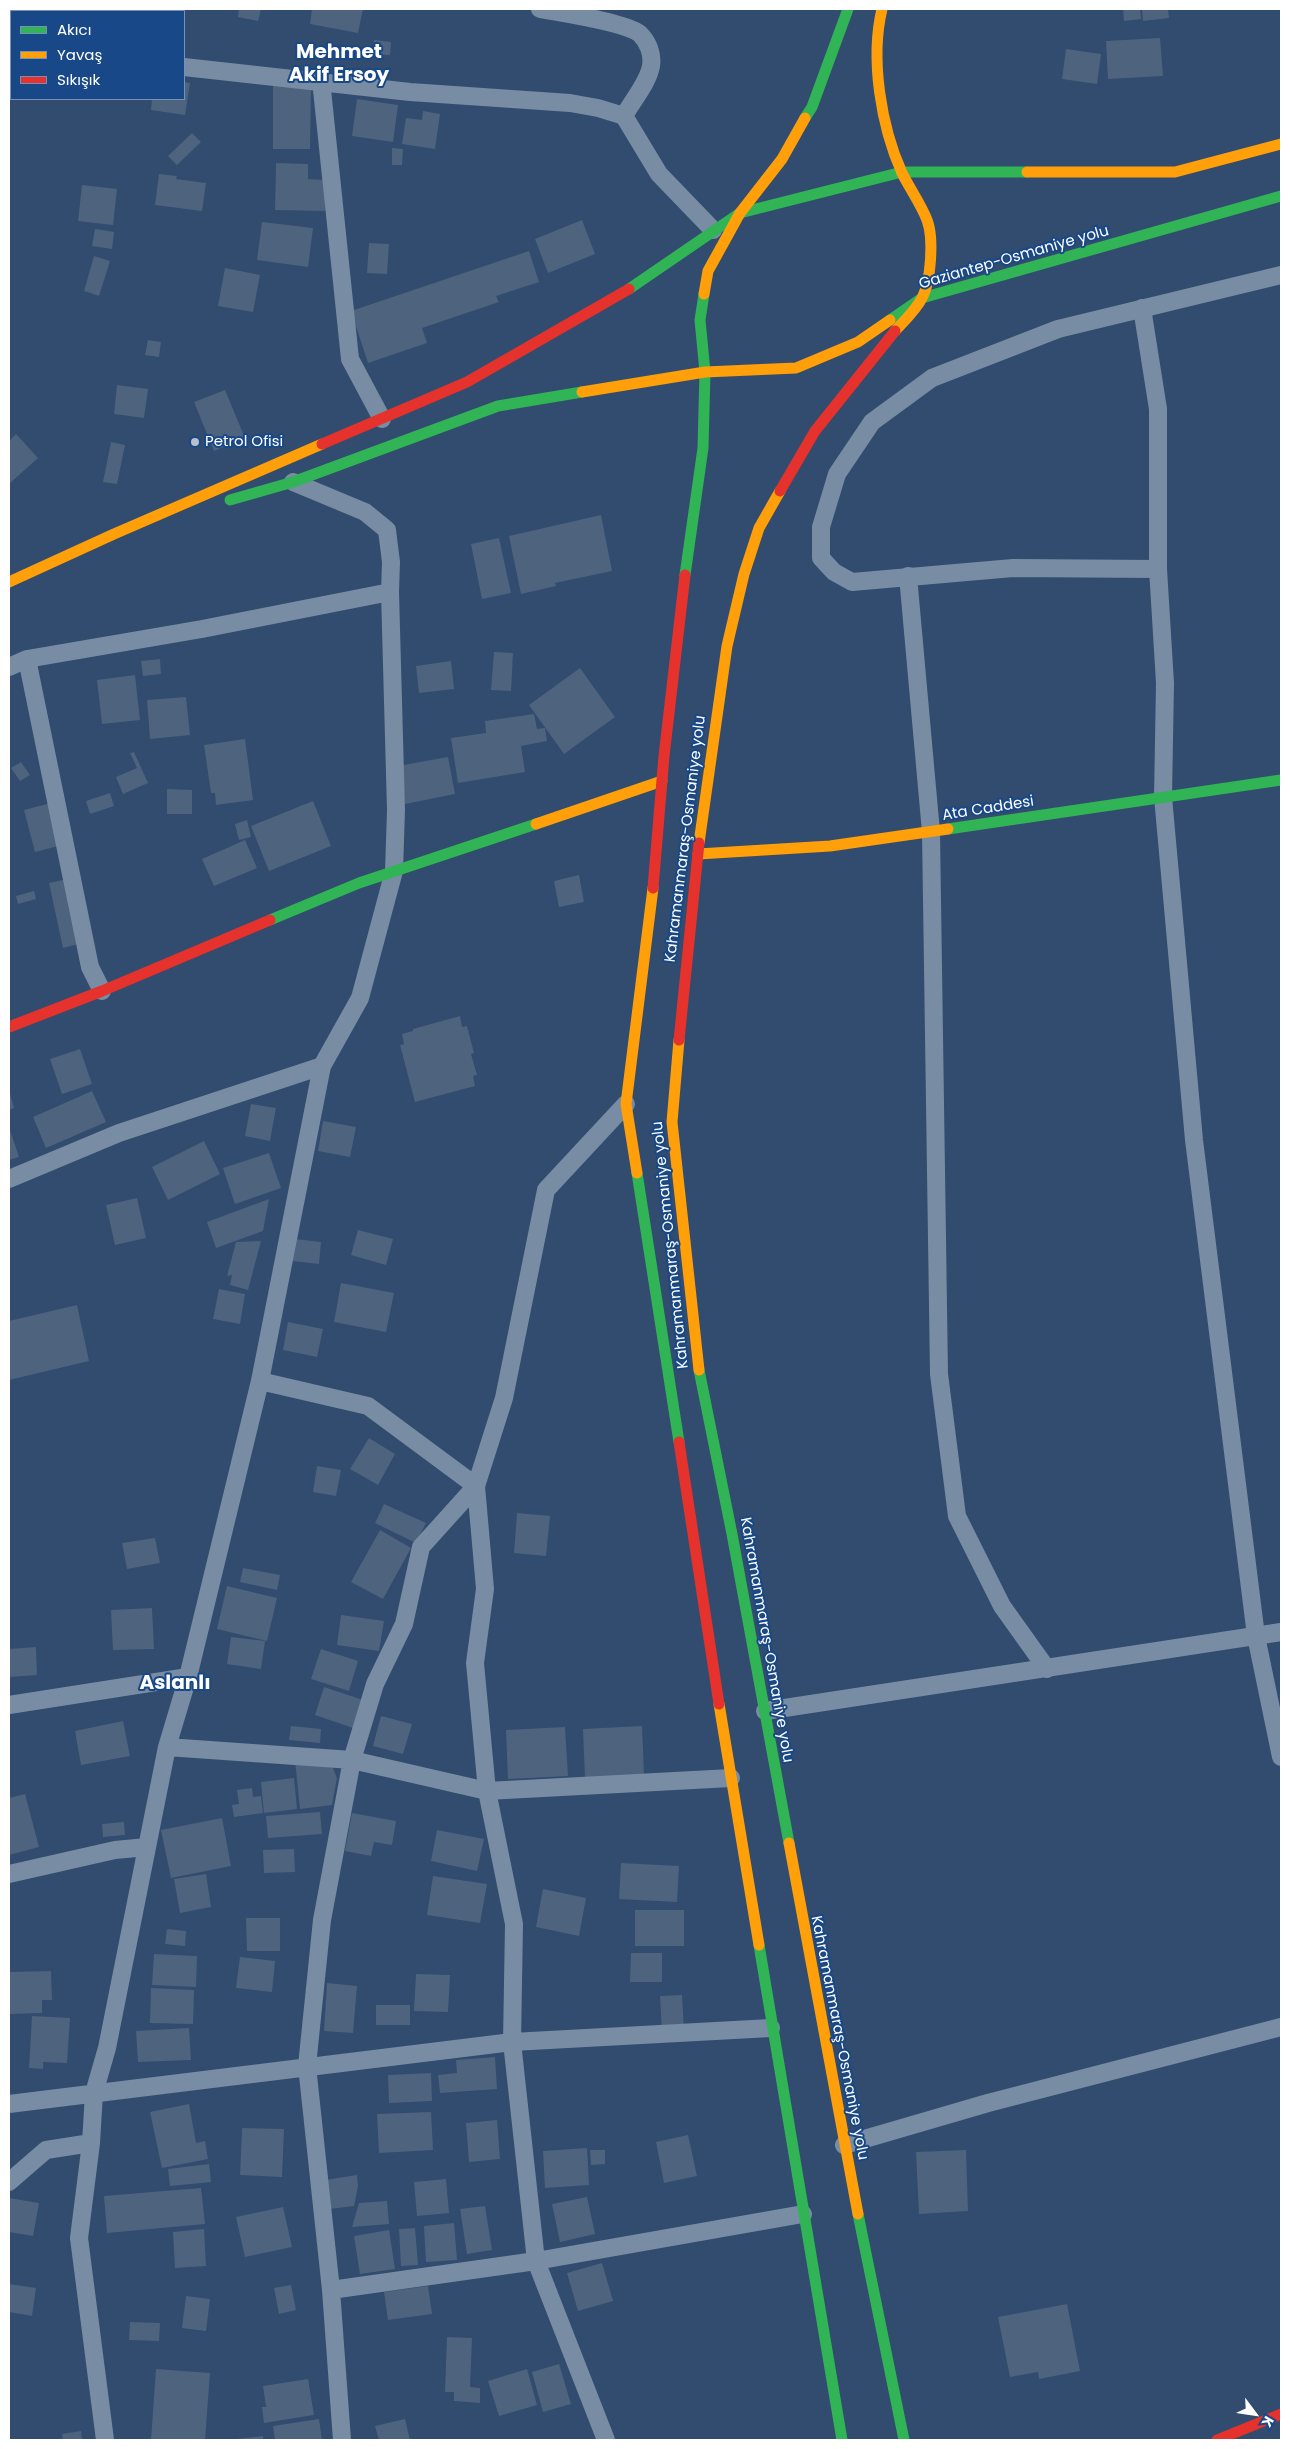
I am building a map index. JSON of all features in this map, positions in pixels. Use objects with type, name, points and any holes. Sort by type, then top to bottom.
[{"type":"main road","name":"Kahramanmaraş-Osmaniye yolu","points":[[842,2440],[730,1778],[626,1104],[653,886],[662,781],[688,552],[703,448],[705,372],[700,320],[708,271],[740,213],[782,159],[812,107],[848,9]]},
{"type":"main road","name":"Kahramanmaraş-Osmaniye yolu","points":[[882,9],[878,26],[879,89],[889,134],[902,172],[928,221],[932,256],[922,298],[815,431],[759,528],[744,574],[727,646],[698,854],[688,938],[672,1122],[699,1372],[732,1534],[844,2145],[904,2440]]},
{"type":"main road","points":[[9,582],[114,534],[467,382],[621,294],[712,230],[740,213],[902,172],[1175,172],[1281,144]]},
{"type":"main road","name":"Gaziantep-Osmaniye yolu","points":[[114,534],[293,482],[498,406],[705,372],[796,368],[858,342],[922,298],[1281,196]]},
{"type":"main road","name":"Ata Caddesi","points":[[698,854],[830,846],[1281,780]]},
{"type":"main road","points":[[9,1027],[102,991],[360,883],[662,781]]},
{"type":"main road","points":[[1217,2440],[1281,2414]]},
{"type":"street","points":[[540,9],[625,27],[640,34],[651,56],[649,72],[624,116]]},
{"type":"street","points":[[185,67],[321,80],[410,92],[570,103],[598,108],[624,116],[659,174],[712,230]]},
{"type":"street","points":[[321,80],[350,360],[382,419]]},
{"type":"street","points":[[1158,569],[1014,568],[852,582],[834,572],[821,558],[821,528],[837,474],[872,422],[932,378],[1058,329],[1281,275]]},
{"type":"street","points":[[1142,308],[1158,409],[1158,569],[1165,682],[1163,798],[1194,1140],[1256,1636],[1281,1757]]},
{"type":"street","points":[[105,2440],[79,2238],[94,2093],[107,2048],[167,1747],[188,1677],[260,1381],[322,1066],[360,998],[394,871],[396,810],[390,592],[392,562],[387,530],[365,512],[293,482]]},
{"type":"street","points":[[908,576],[931,832],[939,1374],[957,1516],[1002,1606],[1047,1669]]},
{"type":"street","points":[[9,667],[27,659],[202,629],[390,592]]},
{"type":"street","points":[[27,659],[90,967],[102,991]]},
{"type":"street","points":[[9,1179],[119,1133],[322,1066]]},
{"type":"street","points":[[606,2440],[536,2261],[512,2042],[514,1924],[487,1791],[475,1663],[485,1589],[476,1486],[504,1398],[546,1190],[626,1104]]},
{"type":"street","points":[[260,1381],[368,1406],[476,1486]]},
{"type":"street","points":[[342,2440],[331,2290],[307,2066],[322,1920],[352,1760],[375,1684],[404,1624],[421,1547],[476,1486]]},
{"type":"street","points":[[764,1711],[1281,1632]]},
{"type":"street","points":[[9,1705],[188,1677]]},
{"type":"street","points":[[167,1747],[352,1760],[487,1791],[730,1778]]},
{"type":"street","points":[[9,1874],[116,1850],[147,1847]]},
{"type":"street","points":[[844,2145],[988,2103],[1281,2027]]},
{"type":"street","points":[[9,2104],[512,2042],[771,2028]]},
{"type":"street","points":[[9,2182],[46,2150],[90,2143]]},
{"type":"street","points":[[331,2290],[536,2261],[803,2214]]},
{"type":"building","points":[[101,9],[158,9],[157,10]]},
{"type":"building","points":[[239,9],[261,9],[258,21],[238,17]]},
{"type":"building","points":[[312,9],[363,9],[358,33],[310,24]]},
{"type":"building","points":[[1123,9],[1140,9],[1141,19],[1124,21]]},
{"type":"building","points":[[1142,9],[1168,9],[1169,18],[1143,21]]},
{"type":"building","points":[[1160,38],[1163,76],[1108,79],[1106,41]]},
{"type":"building","points":[[374,40],[391,42],[390,55],[373,54]]},
{"type":"building","points":[[1066,49],[1101,54],[1097,84],[1062,79]]},
{"type":"building","points":[[185,82],[190,83],[185,115],[151,110],[152,100],[185,100]]},
{"type":"building","points":[[273,86],[311,87],[310,149],[273,149]]},
{"type":"building","points":[[357,99],[398,105],[393,142],[352,136]]},
{"type":"building","points":[[423,111],[440,114],[435,149],[402,144],[406,118],[422,120]]},
{"type":"building","points":[[192,133],[201,142],[177,165],[168,156]]},
{"type":"building","points":[[392,148],[403,149],[402,165],[392,165]]},
{"type":"building","points":[[276,163],[308,164],[308,179],[326,180],[325,211],[275,210]]},
{"type":"building","points":[[159,174],[177,176],[176,179],[206,183],[202,211],[155,205]]},
{"type":"building","points":[[82,185],[117,189],[113,225],[78,221]]},
{"type":"building","points":[[582,220],[595,254],[548,273],[535,239]]},
{"type":"building","points":[[262,222],[313,228],[308,267],[257,260]]},
{"type":"building","points":[[95,229],[114,232],[112,249],[92,246]]},
{"type":"building","points":[[369,243],[389,244],[387,274],[367,273]]},
{"type":"building","points":[[529,251],[539,282],[496,296],[499,302],[422,328],[427,343],[368,363],[351,311]]},
{"type":"building","points":[[94,256],[110,261],[99,296],[84,291]]},
{"type":"building","points":[[225,268],[260,275],[253,312],[218,306]]},
{"type":"building","points":[[148,340],[161,342],[159,357],[145,355]]},
{"type":"building","points":[[117,385],[148,389],[144,418],[114,414]]},
{"type":"building","points":[[225,390],[245,438],[214,451],[194,402]]},
{"type":"building","points":[[16,434],[38,458],[9,484],[9,441]]},
{"type":"building","points":[[111,442],[125,445],[117,484],[103,482]]},
{"type":"building","points":[[601,515],[612,571],[555,583],[556,586],[521,594],[509,536]]},
{"type":"building","points":[[499,538],[511,593],[482,599],[471,544]]},
{"type":"building","points":[[494,652],[513,653],[511,691],[491,690]]},
{"type":"building","points":[[160,659],[161,674],[143,676],[141,661]]},
{"type":"building","points":[[451,661],[454,689],[419,693],[416,666]]},
{"type":"building","points":[[580,668],[615,717],[564,754],[529,705]]},
{"type":"building","points":[[135,675],[140,720],[102,724],[97,680]]},
{"type":"building","points":[[186,697],[190,735],[150,739],[147,700]]},
{"type":"building","points":[[534,714],[537,729],[545,728],[547,741],[521,746],[525,772],[458,783],[451,738],[486,733],[485,721]]},
{"type":"building","points":[[245,739],[253,800],[216,805],[215,793],[211,793],[204,745]]},
{"type":"building","points":[[134,752],[148,783],[123,794],[116,777],[137,768],[130,753]]},
{"type":"building","points":[[448,757],[455,794],[405,804],[398,766]]},
{"type":"building","points":[[21,762],[30,775],[20,781],[11,768]]},
{"type":"building","points":[[167,789],[192,790],[192,814],[167,814]]},
{"type":"building","points":[[110,793],[114,806],[90,814],[86,801]]},
{"type":"building","points":[[313,801],[331,846],[269,871],[251,826]]},
{"type":"building","points":[[51,803],[62,845],[35,852],[24,810]]},
{"type":"building","points":[[247,820],[251,837],[239,840],[235,824]]},
{"type":"building","points":[[245,840],[257,868],[214,886],[202,859]]},
{"type":"building","points":[[579,875],[584,902],[559,907],[554,881]]},
{"type":"building","points":[[68,879],[82,943],[63,948],[49,883]]},
{"type":"building","points":[[34,891],[36,899],[18,904],[16,896]]},
{"type":"building","points":[[460,1016],[462,1027],[467,1026],[474,1053],[471,1054],[477,1075],[473,1076],[475,1086],[415,1102],[400,1045],[404,1044],[402,1034],[413,1031],[413,1029]]},
{"type":"building","points":[[80,1049],[92,1084],[62,1094],[50,1059]]},
{"type":"building","points":[[9,1090],[14,1108],[9,1110]]},
{"type":"building","points":[[92,1091],[106,1122],[46,1148],[33,1117]]},
{"type":"building","points":[[251,1104],[276,1108],[270,1141],[245,1136]]},
{"type":"building","points":[[323,1121],[356,1127],[350,1157],[318,1151]]},
{"type":"building","points":[[9,1127],[19,1157],[9,1160]]},
{"type":"building","points":[[204,1141],[220,1174],[168,1200],[152,1167]]},
{"type":"building","points":[[269,1153],[281,1188],[235,1204],[223,1168]]},
{"type":"building","points":[[137,1198],[146,1238],[115,1245],[106,1205]]},
{"type":"building","points":[[269,1199],[263,1231],[216,1248],[207,1222]]},
{"type":"building","points":[[358,1230],[393,1239],[386,1265],[351,1255]]},
{"type":"building","points":[[295,1239],[321,1242],[319,1264],[292,1261]]},
{"type":"building","points":[[261,1241],[248,1290],[230,1285],[232,1275],[227,1276],[236,1242]]},
{"type":"building","points":[[341,1283],[394,1293],[386,1332],[334,1322]]},
{"type":"building","points":[[219,1289],[245,1294],[240,1324],[213,1319]]},
{"type":"building","points":[[77,1305],[89,1361],[9,1380],[9,1321]]},
{"type":"building","points":[[288,1322],[323,1329],[317,1357],[283,1350]]},
{"type":"building","points":[[369,1438],[395,1454],[378,1485],[350,1469]]},
{"type":"building","points":[[317,1466],[341,1470],[336,1496],[313,1492]]},
{"type":"building","points":[[384,1504],[426,1523],[416,1543],[375,1523]]},
{"type":"building","points":[[517,1513],[550,1516],[546,1556],[514,1553]]},
{"type":"building","points":[[380,1530],[411,1548],[383,1599],[351,1582]]},
{"type":"building","points":[[155,1538],[160,1563],[127,1569],[122,1543]]},
{"type":"building","points":[[243,1568],[280,1575],[277,1590],[240,1582]]},
{"type":"building","points":[[227,1586],[277,1598],[267,1641],[217,1629]]},
{"type":"building","points":[[152,1608],[154,1649],[113,1650],[111,1610]]},
{"type":"building","points":[[341,1615],[384,1621],[379,1651],[337,1645]]},
{"type":"building","points":[[231,1637],[265,1641],[261,1669],[227,1664]]},
{"type":"building","points":[[36,1647],[37,1675],[9,1677],[9,1649]]},
{"type":"building","points":[[321,1649],[358,1661],[349,1691],[311,1679]]},
{"type":"building","points":[[324,1687],[363,1700],[353,1728],[315,1715]]},
{"type":"building","points":[[381,1716],[412,1724],[403,1754],[373,1746]]},
{"type":"building","points":[[123,1721],[130,1756],[81,1765],[75,1731]]},
{"type":"building","points":[[291,1726],[321,1729],[320,1743],[289,1740]]},
{"type":"building","points":[[642,1726],[644,1775],[585,1778],[583,1729]]},
{"type":"building","points":[[565,1727],[568,1776],[508,1779],[506,1730]]},
{"type":"building","points":[[295,1760],[331,1763],[337,1778],[332,1805],[300,1809]]},
{"type":"building","points":[[294,1778],[297,1809],[264,1813],[261,1782]]},
{"type":"building","points":[[252,1788],[253,1797],[261,1796],[263,1813],[234,1817],[232,1805],[239,1804],[237,1790]]},
{"type":"building","points":[[25,1794],[39,1847],[9,1855],[9,1798]]},
{"type":"building","points":[[320,1812],[322,1834],[268,1838],[266,1816]]},
{"type":"building","points":[[352,1813],[396,1821],[392,1845],[374,1842],[371,1856],[345,1851]]},
{"type":"building","points":[[222,1818],[231,1866],[171,1878],[161,1830]]},
{"type":"building","points":[[124,1822],[125,1835],[103,1837],[102,1824]]},
{"type":"building","points":[[437,1830],[484,1839],[477,1871],[431,1861]]},
{"type":"building","points":[[294,1849],[295,1872],[264,1873],[263,1850]]},
{"type":"building","points":[[621,1863],[679,1866],[677,1902],[619,1899]]},
{"type":"building","points":[[206,1874],[211,1907],[180,1913],[174,1879]]},
{"type":"building","points":[[433,1876],[487,1884],[480,1923],[427,1915]]},
{"type":"building","points":[[543,1889],[586,1898],[579,1936],[536,1927]]},
{"type":"building","points":[[635,1910],[684,1910],[684,1946],[635,1946]]},
{"type":"building","points":[[246,1918],[280,1918],[280,1951],[247,1951]]},
{"type":"building","points":[[167,1929],[186,1931],[185,1946],[165,1944]]},
{"type":"building","points":[[631,1953],[662,1953],[662,1982],[630,1982]]},
{"type":"building","points":[[154,1954],[197,1956],[196,1987],[152,1985]]},
{"type":"building","points":[[240,1957],[275,1961],[272,1992],[236,1988]]},
{"type":"building","points":[[51,1971],[52,2000],[42,2000],[42,2013],[9,2014],[9,1972]]},
{"type":"building","points":[[416,1974],[450,1975],[448,2012],[414,2011]]},
{"type":"building","points":[[327,1983],[357,1986],[353,2033],[324,2031]]},
{"type":"building","points":[[151,1988],[194,1990],[193,2024],[150,2023]]},
{"type":"building","points":[[682,1995],[684,2031],[662,2033],[660,1996]]},
{"type":"building","points":[[376,2005],[410,2005],[410,2025],[376,2025]]},
{"type":"building","points":[[32,2016],[70,2018],[67,2063],[43,2062],[43,2069],[29,2068]]},
{"type":"building","points":[[189,2028],[191,2060],[138,2062],[136,2031]]},
{"type":"building","points":[[495,2057],[497,2089],[440,2093],[438,2075],[457,2073],[456,2060]]},
{"type":"building","points":[[431,2073],[432,2101],[389,2103],[388,2075]]},
{"type":"building","points":[[189,2104],[196,2143],[205,2141],[208,2159],[162,2168],[150,2112]]},
{"type":"building","points":[[431,2112],[433,2150],[379,2153],[377,2114]]},
{"type":"building","points":[[497,2120],[500,2159],[469,2162],[466,2123]]},
{"type":"building","points":[[242,2128],[284,2129],[282,2177],[240,2175]]},
{"type":"building","points":[[688,2135],[697,2176],[664,2183],[656,2142]]},
{"type":"building","points":[[587,2148],[589,2185],[545,2188],[543,2151]]},
{"type":"building","points":[[590,2150],[605,2150],[605,2164],[591,2165]]},
{"type":"building","points":[[966,2150],[968,2211],[919,2214],[916,2152]]},
{"type":"building","points":[[209,2164],[211,2182],[170,2186],[168,2169]]},
{"type":"building","points":[[357,2175],[358,2186],[354,2206],[329,2209],[325,2180]]},
{"type":"building","points":[[446,2179],[449,2213],[417,2216],[414,2182]]},
{"type":"building","points":[[201,2188],[205,2224],[107,2233],[104,2196]]},
{"type":"building","points":[[587,2197],[595,2234],[560,2242],[552,2204]]},
{"type":"building","points":[[9,2198],[39,2203],[33,2236],[9,2232]]},
{"type":"building","points":[[387,2201],[389,2224],[352,2227],[359,2203]]},
{"type":"building","points":[[485,2206],[492,2250],[467,2254],[460,2209]]},
{"type":"building","points":[[283,2207],[292,2247],[245,2257],[236,2217]]},
{"type":"building","points":[[454,2223],[457,2260],[426,2262],[424,2226]]},
{"type":"building","points":[[415,2228],[418,2265],[401,2266],[399,2229]]},
{"type":"building","points":[[204,2229],[206,2266],[175,2268],[173,2232]]},
{"type":"building","points":[[389,2230],[395,2269],[360,2274],[354,2236]]},
{"type":"building","points":[[602,2263],[613,2301],[578,2311],[567,2273]]},
{"type":"building","points":[[9,2284],[36,2288],[32,2316],[9,2312]]},
{"type":"building","points":[[291,2285],[296,2310],[279,2314],[274,2288]]},
{"type":"building","points":[[428,2286],[432,2314],[388,2320],[384,2292]]},
{"type":"building","points":[[186,2296],[210,2299],[206,2331],[182,2328]]},
{"type":"building","points":[[1067,2304],[1080,2371],[1039,2379],[1038,2372],[1010,2377],[998,2317]]},
{"type":"building","points":[[130,2322],[160,2323],[159,2341],[129,2340]]},
{"type":"building","points":[[447,2337],[472,2338],[470,2387],[480,2388],[480,2403],[454,2401],[454,2392],[445,2392]]},
{"type":"building","points":[[559,2364],[571,2404],[543,2412],[532,2372]]},
{"type":"building","points":[[156,2369],[210,2373],[205,2440],[151,2440]]},
{"type":"building","points":[[527,2369],[537,2405],[499,2416],[488,2381]]},
{"type":"building","points":[[308,2379],[314,2415],[264,2423],[262,2407],[266,2407],[263,2386]]},
{"type":"building","points":[[319,2419],[322,2440],[275,2440],[273,2426]]},
{"type":"building","points":[[405,2419],[410,2440],[379,2440],[375,2426]]},
{"type":"building","points":[[81,2431],[82,2440],[63,2440],[62,2434]]},
{"type":"building","points":[[263,2436],[263,2440],[236,2440],[236,2439]]},
{"type":"traffic: fast","points":[[805,118],[812,107],[848,9]]},
{"type":"traffic: fast","points":[[629,289],[740,213],[902,172],[1027,172]]},
{"type":"traffic: fast","points":[[890,320],[922,298],[1281,196]]},
{"type":"traffic: fast","points":[[685,575],[703,448],[705,372],[700,320],[704,294]]},
{"type":"traffic: fast","points":[[230,500],[293,482],[498,406],[582,392]]},
{"type":"traffic: fast","points":[[948,829],[1281,780]]},
{"type":"traffic: fast","points":[[270,920],[359,883],[536,824]]},
{"type":"traffic: fast","points":[[637,1173],[679,1442]]},
{"type":"traffic: fast","points":[[699,1370],[732,1534],[789,1843]]},
{"type":"traffic: fast","points":[[759,1945],[842,2440]]},
{"type":"traffic: fast","points":[[858,2214],[904,2440]]},
{"type":"traffic: slow","points":[[882,9],[877,49],[883,114],[888,135],[902,173],[925,214],[929,228],[931,248],[928,281],[922,298],[917,307],[895,331]]},
{"type":"traffic: slow","points":[[704,294],[708,271],[740,213],[782,159],[805,118]]},
{"type":"traffic: slow","points":[[1027,172],[1175,172],[1281,144]]},
{"type":"traffic: slow","points":[[582,392],[705,372],[796,368],[858,342],[890,320]]},
{"type":"traffic: slow","points":[[114,534],[322,444]]},
{"type":"traffic: slow","points":[[699,843],[727,646],[744,574],[759,528],[780,491]]},
{"type":"traffic: slow","points":[[9,582],[114,534]]},
{"type":"traffic: slow","points":[[536,824],[662,781]]},
{"type":"traffic: slow","points":[[698,854],[830,846],[948,829]]},
{"type":"traffic: slow","points":[[637,1173],[626,1104],[653,888]]},
{"type":"traffic: slow","points":[[679,1040],[672,1122],[699,1370]]},
{"type":"traffic: slow","points":[[719,1704],[759,1945]]},
{"type":"traffic: slow","points":[[789,1843],[858,2214]]},
{"type":"traffic: jam","points":[[322,444],[467,382],[629,289]]},
{"type":"traffic: jam","points":[[780,491],[815,431],[895,331]]},
{"type":"traffic: jam","points":[[653,888],[664,756],[685,575]]},
{"type":"traffic: jam","points":[[679,1040],[699,843]]},
{"type":"traffic: jam","points":[[9,1027],[102,991],[270,920]]},
{"type":"traffic: jam","points":[[679,1442],[719,1704]]},
{"type":"traffic: jam","points":[[1217,2440],[1281,2414]]},
{"type":"place","name":"Petrol Ofisi","points":[[195,442]]},
{"type":"district","name":"Mehmet Akif Ersoy","points":[[339,64]]},
{"type":"district","name":"Aslanlı","points":[[175,1684]]}]
